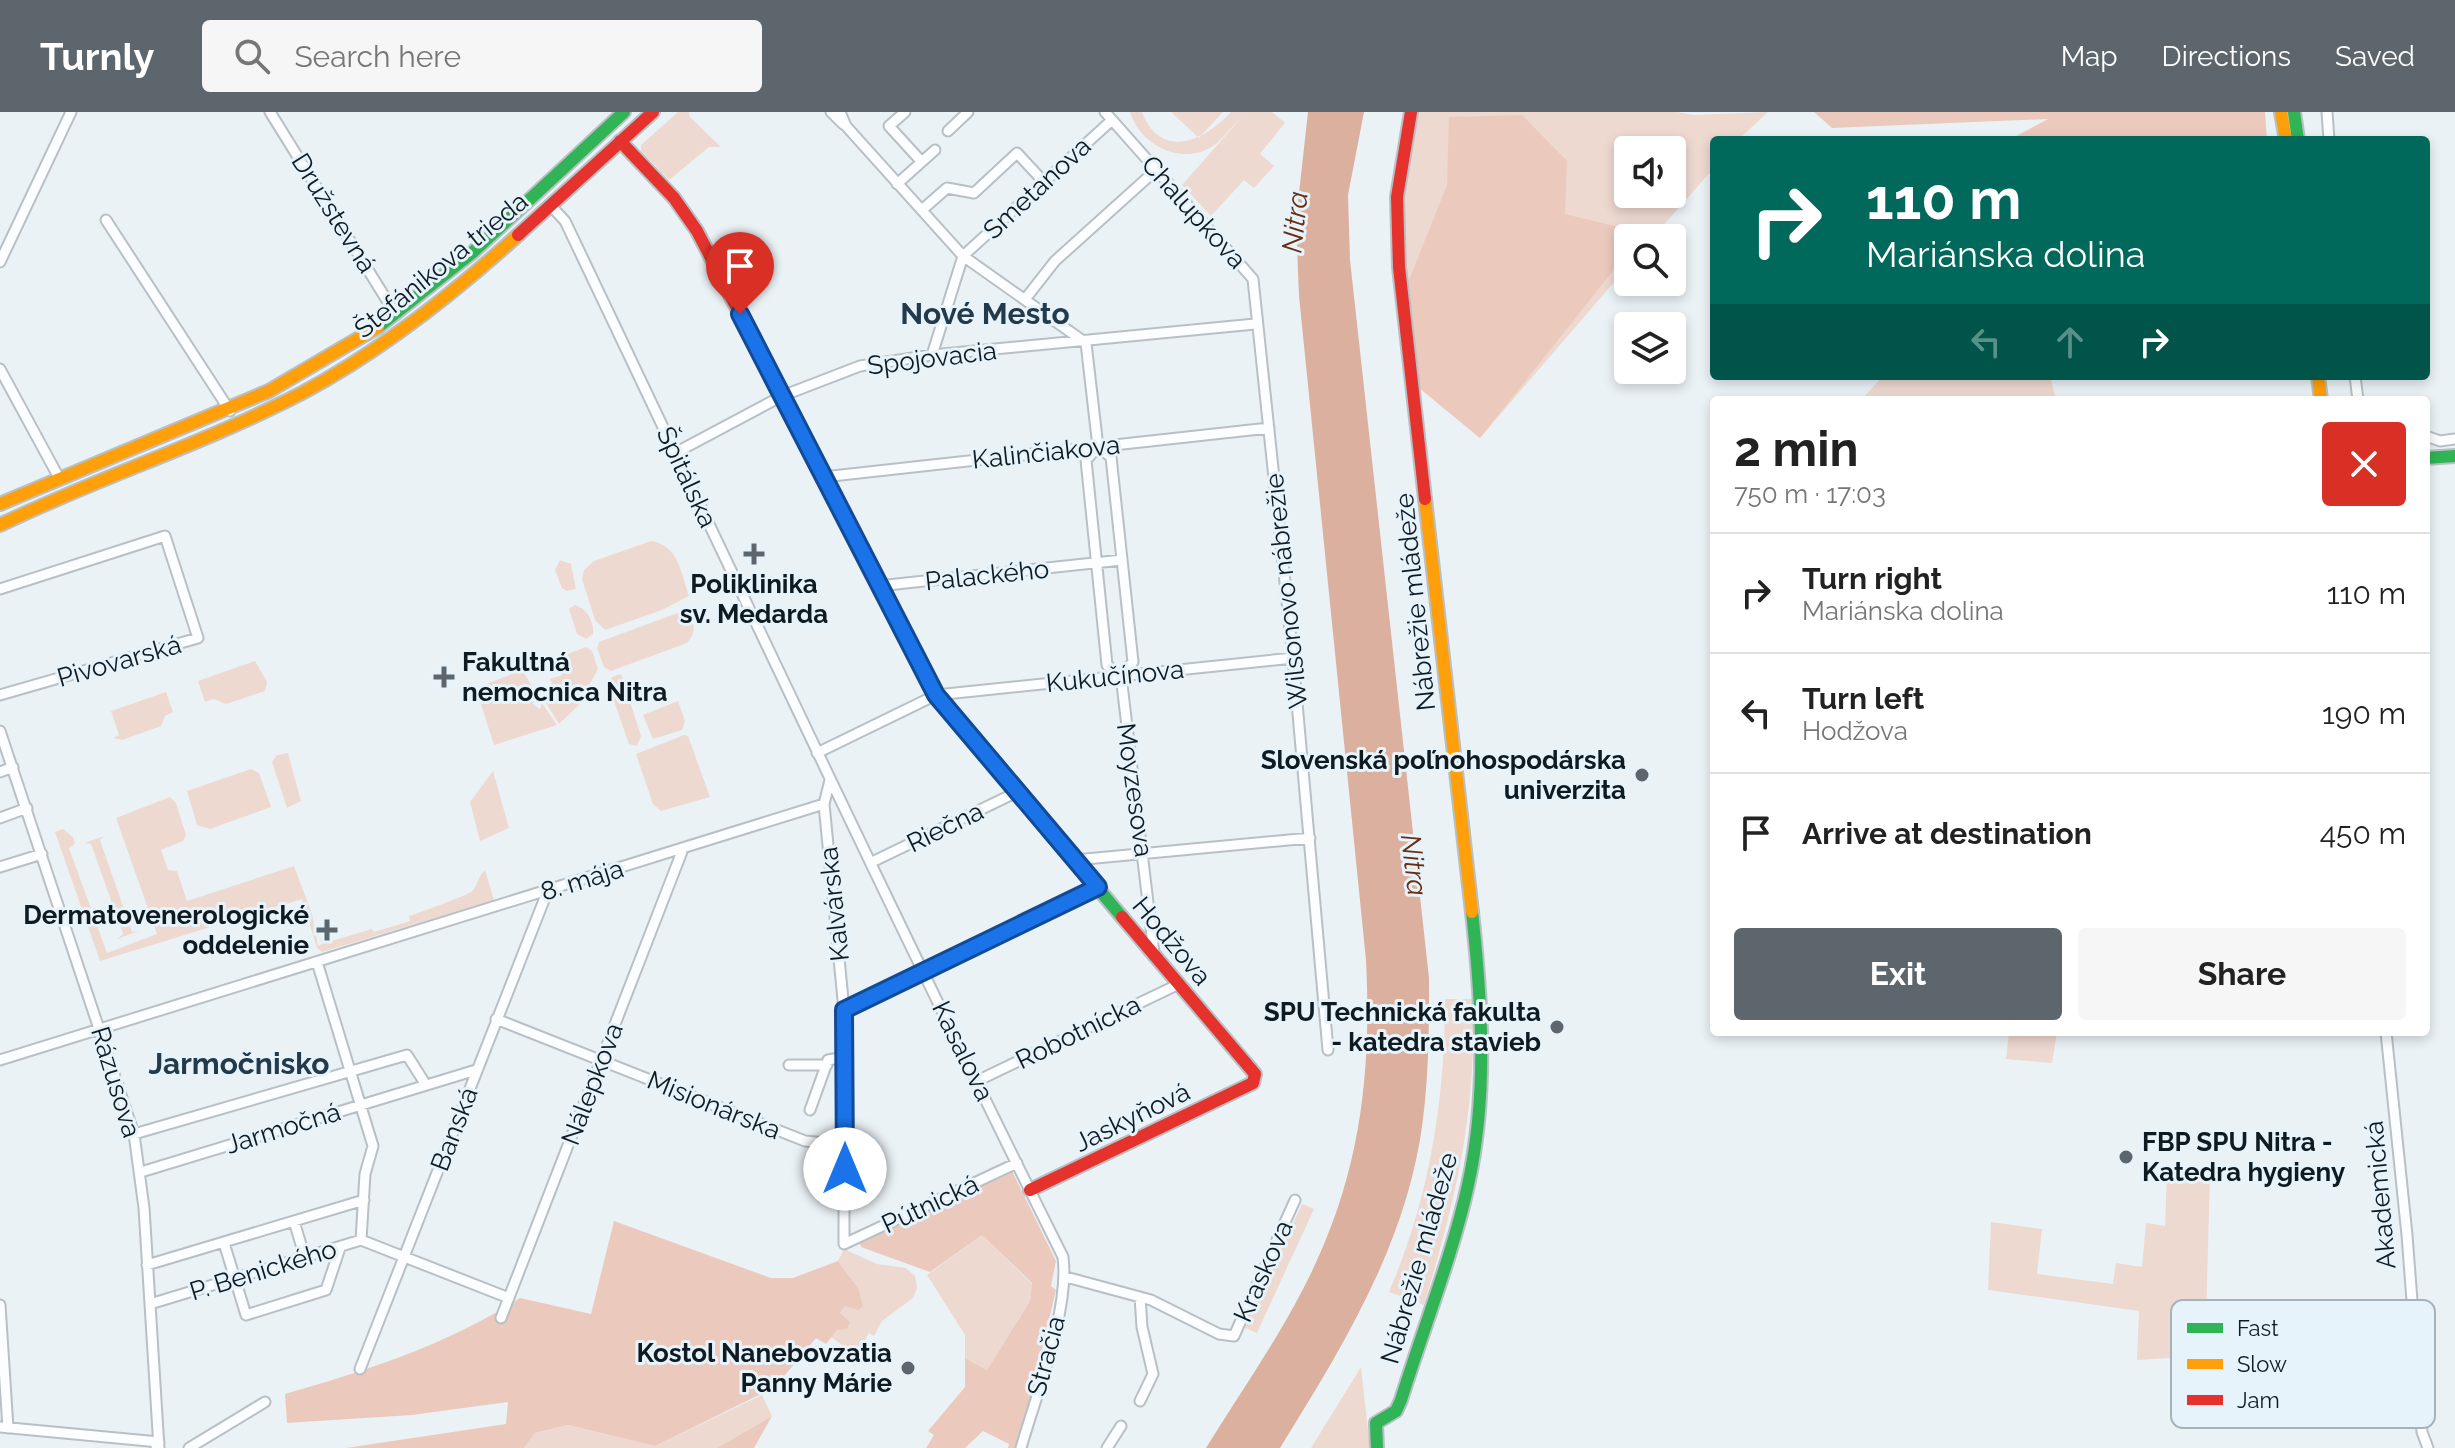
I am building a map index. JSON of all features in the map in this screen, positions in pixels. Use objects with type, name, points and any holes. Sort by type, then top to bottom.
[{"type":"street","points":[[0,262],[71,112]]},
{"type":"street","name":"Družstevná","points":[[270,112],[396,315]]},
{"type":"street","name":"Štefánikova trieda","points":[[0,504],[58,476],[230,410],[344,350],[396,315],[539,192],[624,112]]},
{"type":"street","name":"Štefánikova trieda","points":[[0,525],[65,493],[237,425],[342,371],[405,328],[550,205],[653,112]]},
{"type":"street","points":[[831,112],[963,256],[1086,343]]},
{"type":"street","points":[[840,112],[846,126]]},
{"type":"street","points":[[905,112],[889,126],[921,161]]},
{"type":"street","points":[[948,131],[968,112]]},
{"type":"street","name":"Nábrežie mládeže","points":[[1377,1448],[1376,1423],[1396,1411],[1401,1400],[1468,1186],[1480,1105],[1482,1005],[1399,267],[1397,197],[1411,112]]},
{"type":"street","points":[[2281,112],[2285,136]]},
{"type":"street","points":[[2294,112],[2297,136]]},
{"type":"street","points":[[2327,112],[2329,136]]},
{"type":"street","name":"Chalupkova","points":[[1108,116],[1253,279],[1255,324]]},
{"type":"street","name":"Smetanova","points":[[963,256],[1044,182],[1108,116]]},
{"type":"street","name":"Hodžova","points":[[620,141],[674,198],[697,231],[936,695],[1255,1074],[1253,1083]]},
{"type":"street","points":[[897,184],[935,150]]},
{"type":"street","points":[[923,209],[947,188],[974,193],[1017,153],[1044,182]]},
{"type":"street","points":[[1026,298],[1055,261],[1156,170]]},
{"type":"street","points":[[539,192],[550,205]]},
{"type":"street","name":"Špitálska","points":[[550,205],[565,221],[817,753]]},
{"type":"street","points":[[106,220],[237,425]]},
{"type":"street","points":[[932,355],[963,256]]},
{"type":"street","points":[[396,315],[405,328]]},
{"type":"street","name":"Spojovacia","points":[[675,453],[782,396],[860,366],[932,355],[1086,343],[1255,324]]},
{"type":"street","name":"Wilsonovo nábrežie","points":[[1255,324],[1293,658],[1328,1050]]},
{"type":"street","name":"Moyzesova","points":[[1086,343],[1098,447],[1111,457],[1133,662],[1121,676]]},
{"type":"street","points":[[0,369],[65,493]]},
{"type":"street","name":"Kalinčiakova","points":[[823,477],[1269,428]]},
{"type":"street","points":[[2430,437],[2440,441],[2455,439]]},
{"type":"street","name":"Moyzesova","points":[[1098,447],[1086,460],[1107,665],[1121,676],[1154,953]]},
{"type":"street","points":[[2430,458],[2455,456]]},
{"type":"street","name":"Pivovarská","points":[[0,589],[165,536],[198,638],[0,695]]},
{"type":"street","name":"Palackého","points":[[878,586],[1122,560]]},
{"type":"street","name":"Kukučínova","points":[[936,695],[1293,658]]},
{"type":"street","points":[[817,753],[936,695]]},
{"type":"street","name":"Rázusova","points":[[0,731],[134,1134],[141,1172],[158,1446]]},
{"type":"street","name":"Kasalova","points":[[817,753],[1064,1264]]},
{"type":"street","points":[[0,772],[13,767]]},
{"type":"street","points":[[824,804],[830,780]]},
{"type":"street","name":"Riečna","points":[[872,862],[1017,792]]},
{"type":"street","name":"8. mája","points":[[0,1060],[824,804]]},
{"type":"street","name":"Kalvárska","points":[[824,804],[844,1010],[844,1244]]},
{"type":"street","points":[[0,818],[27,808]]},
{"type":"street","points":[[1075,860],[1310,838]]},
{"type":"street","name":"Nálepkova","points":[[501,1318],[683,849]]},
{"type":"street","points":[[0,867],[42,854]]},
{"type":"street","points":[[844,1010],[1098,887]]},
{"type":"street","name":"Banská","points":[[360,1369],[548,890]]},
{"type":"street","points":[[317,962],[373,1146],[365,1174],[361,1240]]},
{"type":"street","name":"Robotnícka","points":[[977,1081],[1179,984]]},
{"type":"street","name":"Misionárska","points":[[496,1019],[805,1141],[846,1145]]},
{"type":"street","name":"Akademická","points":[[2386,1036],[2412,1300]]},
{"type":"street","name":"Jarmočná","points":[[134,1134],[407,1055],[426,1085]]},
{"type":"street","points":[[810,1110],[828,1060],[845,1057]]},
{"type":"street","points":[[789,1065],[827,1065]]},
{"type":"street","name":"Jarmočná","points":[[141,1172],[476,1070]]},
{"type":"street","name":"Jaskyňová","points":[[1030,1190],[1253,1083]]},
{"type":"street","name":"Pútnická","points":[[844,1244],[1017,1163]]},
{"type":"street","points":[[147,1265],[364,1200]]},
{"type":"street","name":"Kraskova","points":[[1066,1277],[1140,1297],[1219,1334],[1234,1336],[1295,1200]]},
{"type":"street","points":[[294,1221],[305,1258]]},
{"type":"street","name":"P. Benického","points":[[150,1304],[361,1240],[509,1298]]},
{"type":"street","points":[[224,1243],[246,1315],[326,1290],[340,1248]]},
{"type":"street","name":"Stračia","points":[[1021,1448],[1066,1277],[1064,1264]]},
{"type":"street","points":[[1140,1297],[1142,1327],[1153,1374],[1140,1401]]},
{"type":"street","points":[[0,1305],[4,1427],[158,1446]]},
{"type":"street","points":[[189,1448],[265,1402]]},
{"type":"street","points":[[1107,1448],[1121,1426]]},
{"type":"street","name":"Akademická","points":[[2422,1428],[2428,1448]]},
{"type":"shaded area","points":[[678,112],[689,112],[690,117],[721,147],[709,147],[669,180],[641,151],[641,145]]},
{"type":"shaded area","points":[[1130,112],[1142,112],[1160,137],[1172,141],[1196,138],[1231,112],[1272,112],[1285,123],[1260,154],[1274,166],[1254,188],[1244,180],[1211,216],[1182,185],[1242,117],[1216,144],[1190,154],[1165,150],[1153,143],[1143,135]]},
{"type":"shaded area","points":[[1171,112],[1223,112],[1199,138]]},
{"type":"shaded area","points":[[1416,112],[1677,112],[1694,115],[1768,112],[1742,136],[1710,136],[1710,173],[1686,200],[1686,136],[1614,136],[1614,208],[1679,208],[1664,224],[1614,224],[1614,282],[1480,438],[1418,387],[1404,264],[1403,186]]},
{"type":"shaded area","points":[[1814,112],[2265,112],[2267,136],[2016,136],[2048,119],[1832,128]]},
{"type":"shaded area","points":[[1522,115],[1567,161],[1565,214],[1614,226],[1614,270],[1480,438],[1418,387],[1407,285],[1447,185],[1449,117]]},
{"type":"shaded area","points":[[1879,380],[2051,380],[2055,396],[1865,396]]},
{"type":"shaded area","points":[[651,541],[673,554],[689,596],[662,610],[605,630],[595,620],[582,579],[584,570],[594,561]]},
{"type":"shaded area","points":[[560,560],[571,564],[576,589],[567,591],[562,588],[555,570]]},
{"type":"shaded area","points":[[575,605],[587,613],[591,621],[593,634],[586,639],[577,634],[569,609]]},
{"type":"shaded area","points":[[683,611],[690,615],[694,626],[687,643],[611,671],[604,667],[597,648],[599,642]]},
{"type":"shaded area","points":[[586,647],[592,651],[598,669],[578,706],[559,724],[541,695],[554,690],[550,679],[562,675],[559,667],[531,674],[530,668]]},
{"type":"shaded area","points":[[255,661],[267,682],[265,691],[226,704],[214,699],[205,702],[198,681]]},
{"type":"shaded area","points":[[522,670],[537,694],[533,704],[540,709],[542,703],[557,725],[494,745],[476,688]]},
{"type":"shaded area","points":[[621,674],[641,736],[637,746],[629,744],[608,684],[612,677]]},
{"type":"shaded area","points":[[166,692],[173,712],[165,716],[161,726],[122,740],[113,738],[119,735],[111,711]]},
{"type":"shaded area","points":[[678,701],[685,721],[682,730],[653,739],[643,715]]},
{"type":"shaded area","points":[[688,736],[710,797],[661,811],[653,804],[636,754]]},
{"type":"shaded area","points":[[288,753],[301,801],[287,808],[272,762],[277,755]]},
{"type":"shaded area","points":[[251,769],[259,773],[271,807],[210,829],[197,825],[187,791]]},
{"type":"shaded area","points":[[493,771],[509,828],[480,841],[470,802]]},
{"type":"shaded area","points":[[170,797],[176,803],[186,835],[183,841],[161,850],[168,870],[177,871],[187,901],[294,866],[312,914],[318,946],[322,944],[320,938],[325,943],[410,921],[409,916],[472,891],[485,870],[494,900],[322,952],[317,948],[302,899],[100,961],[55,832],[63,829],[73,837],[75,844],[69,848],[107,953],[157,934],[116,818]]},
{"type":"shaded area","points":[[105,836],[100,840],[132,932],[139,931],[117,939],[123,934],[91,844],[84,843]]},
{"type":"shaded area","points":[[1445,999],[1473,999],[1471,1081],[1468,1118],[1455,1190],[1424,1305],[1389,1292],[1415,1221],[1432,1149],[1442,1075]]},
{"type":"shaded area","points":[[2009,1036],[2056,1036],[2052,1063],[2006,1059]]},
{"type":"shaded area","points":[[1012,1171],[1056,1261],[1051,1286],[1056,1290],[1019,1448],[1008,1448],[1009,1444],[983,1431],[965,1448],[926,1448],[934,1435],[928,1431],[965,1387],[965,1358],[987,1370],[1030,1301],[1032,1283],[982,1235],[930,1272],[861,1247],[859,1240]]},
{"type":"shaded area","points":[[2167,1172],[2210,1176],[2207,1300],[2171,1300],[2171,1358],[2137,1360],[2139,1311],[1988,1290],[1991,1222],[2042,1229],[2037,1274],[2113,1284],[2116,1263],[2142,1267],[2146,1223],[2165,1226]]},
{"type":"shaded area","points":[[1302,1204],[1314,1209],[1257,1333],[1245,1328]]},
{"type":"shaded area","points":[[614,1221],[771,1278],[793,1278],[838,1261],[858,1288],[863,1306],[858,1310],[845,1306],[840,1313],[850,1322],[847,1329],[837,1330],[826,1344],[816,1338],[775,1387],[655,1446],[568,1425],[535,1433],[524,1448],[346,1448],[506,1424],[508,1402],[412,1415],[287,1423],[285,1394],[346,1376],[436,1343],[520,1298],[591,1314]]},
{"type":"shaded area","points":[[982,1235],[1032,1284],[1030,1301],[987,1370],[965,1358],[965,1335],[927,1275]]},
{"type":"shaded area","points":[[844,1249],[877,1264],[906,1268],[915,1276],[917,1288],[913,1298],[882,1321],[874,1336],[869,1333],[864,1342],[869,1345],[862,1354],[860,1349],[856,1351],[858,1356],[831,1337],[837,1330],[840,1313],[858,1288],[838,1261]]},
{"type":"shaded area","points":[[1361,1367],[1370,1448],[1311,1448]]},
{"type":"shaded area","points":[[762,1395],[772,1416],[717,1448],[524,1448],[535,1433],[568,1425],[655,1446]]},
{"type":"shaded area","points":[[772,1416],[754,1448],[717,1448]]},
{"type":"water","name":"Nitra","points":[[1308,112],[1364,112],[1348,195],[1350,260],[1429,978],[1426,1084],[1415,1164],[1388,1250],[1349,1332],[1304,1410],[1280,1448],[1206,1448],[1280,1331],[1321,1251],[1349,1170],[1358,1130],[1367,1047],[1366,960],[1299,296],[1296,220]]},
{"type":"traffic: fast","points":[[378,327],[473,252],[624,112]]},
{"type":"traffic: fast","points":[[2294,112],[2297,136]]},
{"type":"traffic: fast","points":[[2430,458],[2455,456]]},
{"type":"traffic: fast","points":[[847,521],[936,695],[1122,917]]},
{"type":"traffic: fast","points":[[1377,1448],[1376,1423],[1396,1411],[1401,1400],[1454,1238],[1468,1185],[1481,1083],[1478,980],[1472,912]]},
{"type":"traffic: slow","points":[[2281,112],[2285,136]]},
{"type":"traffic: slow","points":[[0,525],[227,428],[331,377],[415,321],[518,235]]},
{"type":"traffic: slow","points":[[0,504],[269,391],[378,327]]},
{"type":"traffic: slow","points":[[2318,380],[2320,396]]},
{"type":"traffic: slow","points":[[1425,499],[1472,912]]},
{"type":"traffic: jam","points":[[518,235],[653,112]]},
{"type":"traffic: jam","points":[[1411,112],[1397,197],[1399,267],[1425,499]]},
{"type":"traffic: jam","points":[[620,141],[674,198],[697,231],[847,521]]},
{"type":"traffic: jam","points":[[1030,1190],[1253,1083],[1255,1074],[1122,917]]},
{"type":"place","name":"Poliklinika sv. Medarda","points":[[754,554]]},
{"type":"place","name":"Fakultná nemocnica Nitra","points":[[444,677]]},
{"type":"place","name":"Slovenská poľnohospodárska univerzita","points":[[1642,775]]},
{"type":"place","name":"Dermatovenerologické oddelenie","points":[[327,930]]},
{"type":"place","name":"SPU Technická fakulta - katedra stavieb","points":[[1557,1027]]},
{"type":"place","name":"FBP SPU Nitra - Katedra hygieny","points":[[2126,1157]]},
{"type":"place","name":"Kostol Nanebovzatia Panny Márie","points":[[908,1368]]},
{"type":"district","name":"Nové Mesto","points":[[985,313]]},
{"type":"district","name":"Jarmočnisko","points":[[239,1063]]},
{"type":"route","points":[[740,314],[936,695],[1098,887],[844,1010],[845,1169]]}]
